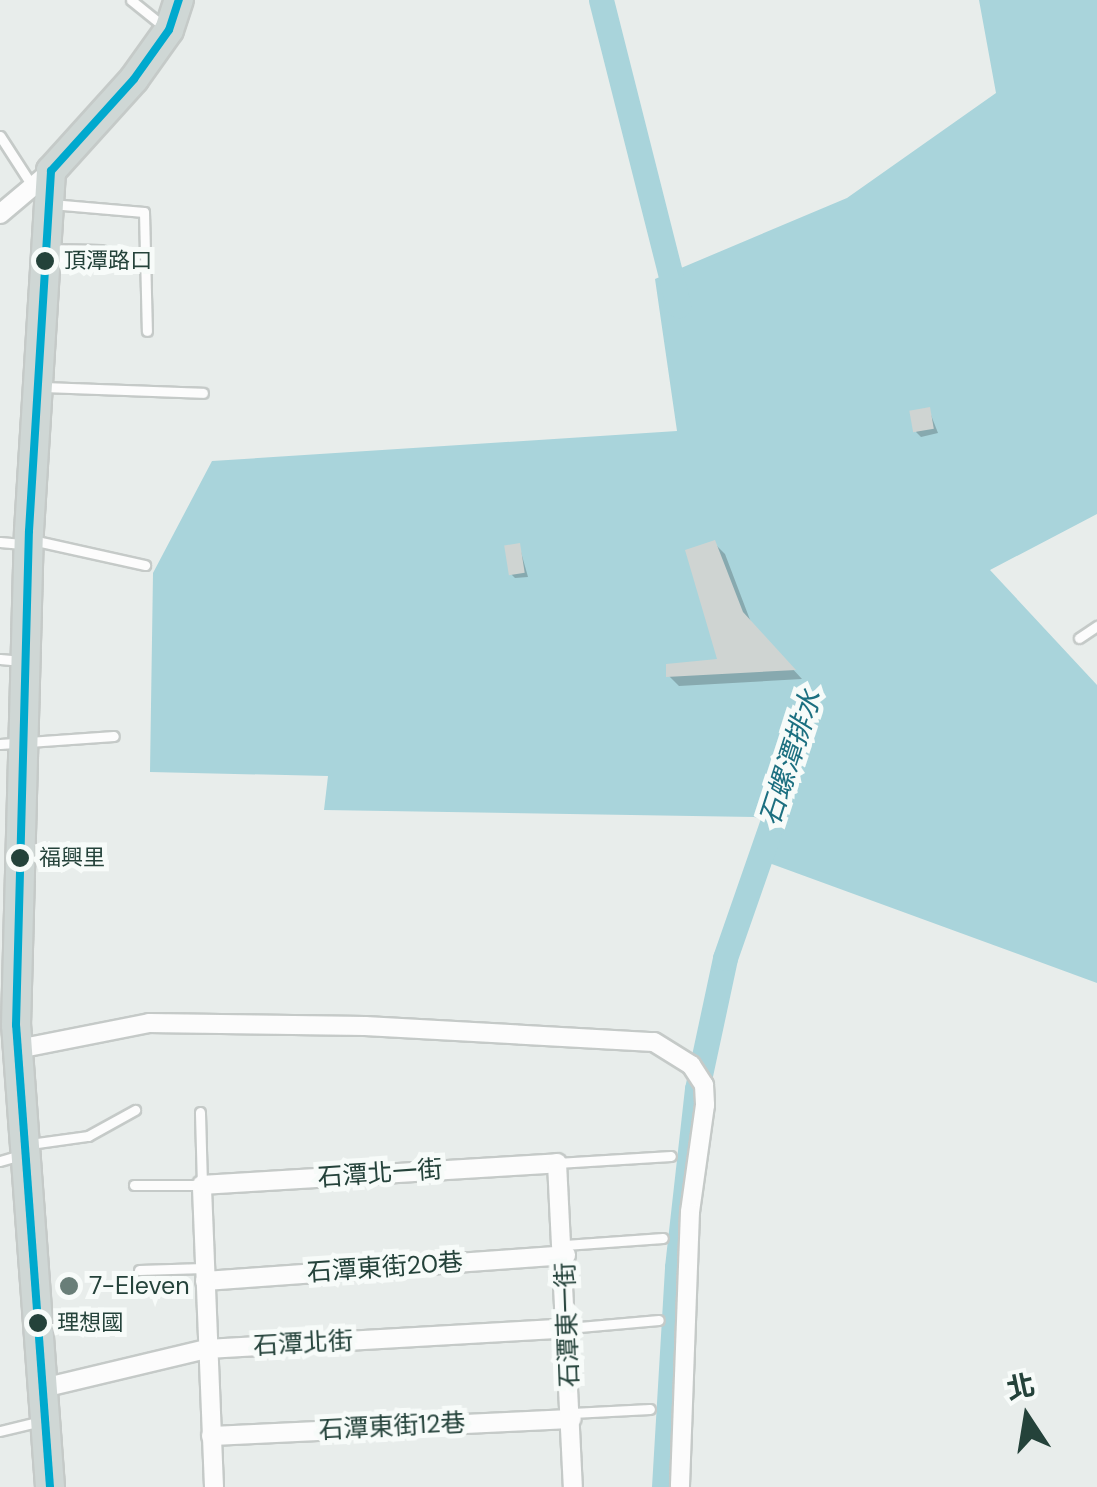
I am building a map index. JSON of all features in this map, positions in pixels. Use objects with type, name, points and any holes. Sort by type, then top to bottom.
[{"type":"main road","points":[[50,1487],[43,1388],[15,1153],[18,1049],[8,989],[13,660],[29,542],[44,187],[169,30],[180,0]]},
{"type":"street","points":[[0,214],[44,187]]},
{"type":"street","points":[[44,254],[101,255]]},
{"type":"street","points":[[18,1049],[149,1023],[365,1026],[654,1042],[691,1065],[704,1085],[690,1212],[680,1487]]},
{"type":"street","name":"石潭北一街","points":[[202,1185],[558,1163]]},
{"type":"street","name":"石潭東一街","points":[[558,1163],[574,1487]]},
{"type":"street","points":[[202,1185],[214,1487]]},
{"type":"street","name":"石潭東街20巷","points":[[205,1274],[565,1250]]},
{"type":"street","name":"石潭北街","points":[[43,1388],[207,1349],[568,1328]]},
{"type":"street","name":"石潭東街12巷","points":[[211,1436],[572,1416]]},
{"type":"lane","points":[[131,0],[169,30]]},
{"type":"lane","points":[[0,136],[44,187],[144,212],[147,331]]},
{"type":"lane","points":[[38,387],[203,393]]},
{"type":"lane","points":[[0,542],[29,542],[145,565]]},
{"type":"lane","points":[[1079,638],[1097,626]]},
{"type":"lane","points":[[12,744],[114,736]]},
{"type":"lane","points":[[15,1153],[88,1136],[135,1110]]},
{"type":"lane","points":[[134,1185],[202,1185],[200,1112]]},
{"type":"lane","points":[[558,1163],[671,1156]]},
{"type":"lane","points":[[565,1250],[664,1238]]},
{"type":"lane","points":[[139,1270],[205,1274]]},
{"type":"lane","points":[[568,1328],[659,1320]]},
{"type":"lane","points":[[572,1416],[650,1409]]},
{"type":"lane","points":[[0,1431],[45,1420]]},
{"type":"water","points":[[979,0],[1097,0],[1097,514],[990,570],[1097,685],[1097,983],[769,863],[781,826],[754,817],[324,810],[328,776],[150,772],[153,573],[212,461],[677,431],[655,279],[847,198],[996,93]]},
{"type":"building","points":[[930,407],[934,429],[913,432],[909,411]]},
{"type":"building","points":[[715,540],[743,612],[796,670],[666,677],[666,664],[717,659],[685,550]]},
{"type":"building","points":[[520,543],[525,573],[509,575],[504,546]]},
{"type":"waterway","name":"石螺潭排水","points":[[601,0],[678,305]]},
{"type":"waterway","name":"石螺潭排水","points":[[664,1487],[677,1267],[697,1089],[725,958],[783,791]]},
{"type":"transit line","points":[[50,1487],[16,1025],[29,531],[51,171],[134,79],[169,30],[179,0]]},
{"type":"place","name":"頂潭路口","points":[[45,261]]},
{"type":"place","name":"福興里","points":[[20,858]]},
{"type":"place","name":"7-Eleven","points":[[69,1286]]},
{"type":"place","name":"理想國","points":[[38,1323]]}]
